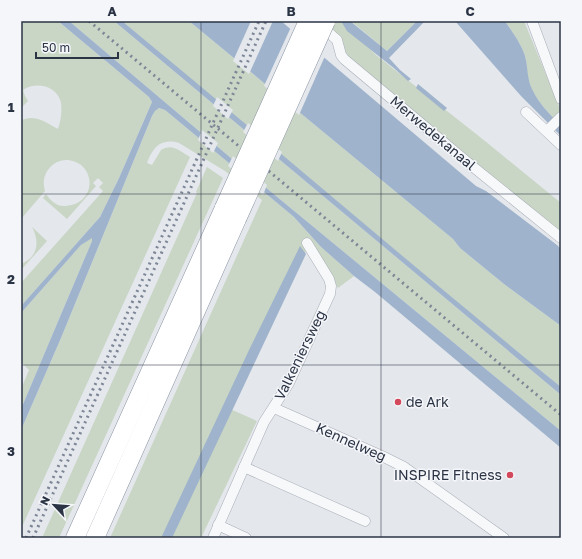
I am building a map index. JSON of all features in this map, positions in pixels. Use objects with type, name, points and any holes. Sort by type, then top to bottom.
[{"type":"highway","points":[[95,538],[231,214],[308,21]]},
{"type":"highway","points":[[75,538],[326,21]]},
{"type":"street","name":"Merwedekanaal","points":[[315,21],[337,40],[341,55],[344,59],[561,238]]},
{"type":"street","points":[[532,21],[561,99]]},
{"type":"street","points":[[526,112],[548,130],[561,145]]},
{"type":"street","points":[[548,130],[561,118]]},
{"type":"street","name":"Valkeniersweg","points":[[213,538],[264,422],[293,376],[331,290],[329,279],[307,243]]},
{"type":"street","name":"Kennelweg","points":[[274,408],[404,467],[504,538]]},
{"type":"street","points":[[244,467],[365,521]]},
{"type":"street","points":[[218,525],[246,538]]},
{"type":"green space","points":[[21,21],[58,21],[149,97],[152,102],[119,178],[100,217],[21,306],[21,283],[103,191],[99,187],[103,183],[98,178],[93,183],[96,186],[67,219],[43,198],[46,194],[54,203],[60,206],[76,204],[88,191],[90,183],[84,168],[78,163],[68,160],[57,162],[52,165],[46,174],[44,180],[45,191],[21,219],[21,121],[35,118],[58,129],[61,119],[61,103],[59,97],[51,89],[34,86],[23,90],[28,101],[21,108]]},
{"type":"green space","points":[[69,21],[114,21],[561,395],[561,431],[270,191]]},
{"type":"green space","points":[[122,21],[189,21],[453,239],[460,248],[504,284],[561,326],[561,387],[483,324]]},
{"type":"green space","points":[[320,21],[341,21],[376,55],[561,203],[561,232],[344,56]]},
{"type":"green space","points":[[351,21],[381,22],[417,21],[387,51]]},
{"type":"green space","points":[[505,21],[524,21],[561,111],[561,126],[541,104],[532,90],[527,73],[525,56]]},
{"type":"green space","points":[[158,108],[165,110],[294,217],[321,247],[354,276],[338,288],[310,243],[228,408],[257,421],[201,538],[110,538],[262,200],[225,171],[179,143],[167,142],[158,145],[152,152],[147,163],[152,165],[161,150],[169,147],[179,150],[190,157],[21,529],[21,430],[61,338],[152,116]]},
{"type":"green space","points":[[207,167],[223,178],[59,538],[42,538],[197,193],[196,192]]},
{"type":"green space","points":[[32,227],[47,241],[21,270],[21,264],[31,257],[36,248],[37,243]]},
{"type":"green space","points":[[92,237],[92,241],[21,409],[21,389],[29,370],[21,362],[21,313],[81,245]]},
{"type":"water","points":[[58,21],[69,21],[270,191],[561,431],[561,448],[354,276],[321,247],[294,217],[165,110],[159,108],[152,116],[61,338],[21,430],[21,409],[92,238],[81,245],[21,313],[21,306],[100,217],[119,178],[152,102],[149,97]]},
{"type":"water","points":[[114,21],[122,21],[561,387],[561,395]]},
{"type":"water","points":[[189,21],[281,21],[476,186],[486,191],[557,245],[561,249],[561,326],[504,284],[460,248],[453,239]]},
{"type":"water","points":[[341,21],[350,21],[387,51],[417,21],[425,21],[389,58],[411,79],[408,81],[347,31]]},
{"type":"water","points":[[455,21],[505,21],[523,51],[532,89],[541,104],[561,126],[561,136],[521,96]]},
{"type":"water","points":[[418,84],[447,108],[444,111],[416,88]]},
{"type":"water","points":[[300,246],[306,254],[172,538],[161,538],[249,350]]},
{"type":"pier","points":[[251,21],[273,21],[249,74],[233,61]]},
{"type":"pier","points":[[291,27],[325,56],[299,115],[264,86]]},
{"type":"pier","points":[[217,97],[233,110],[228,119],[213,106]]},
{"type":"pier","points":[[248,123],[282,152],[278,161],[243,132]]},
{"type":"pier","points":[[202,130],[218,143],[213,153],[198,140]]},
{"type":"pier","points":[[233,156],[267,185],[263,195],[228,166]]},
{"type":"railway","points":[[89,21],[561,415]]},
{"type":"railway","points":[[26,538],[259,21]]},
{"type":"railway","points":[[33,538],[266,21]]},
{"type":"place","name":"de Ark","points":[[398,402]]},
{"type":"place","name":"INSPIRE Fitness","points":[[510,475]]}]
